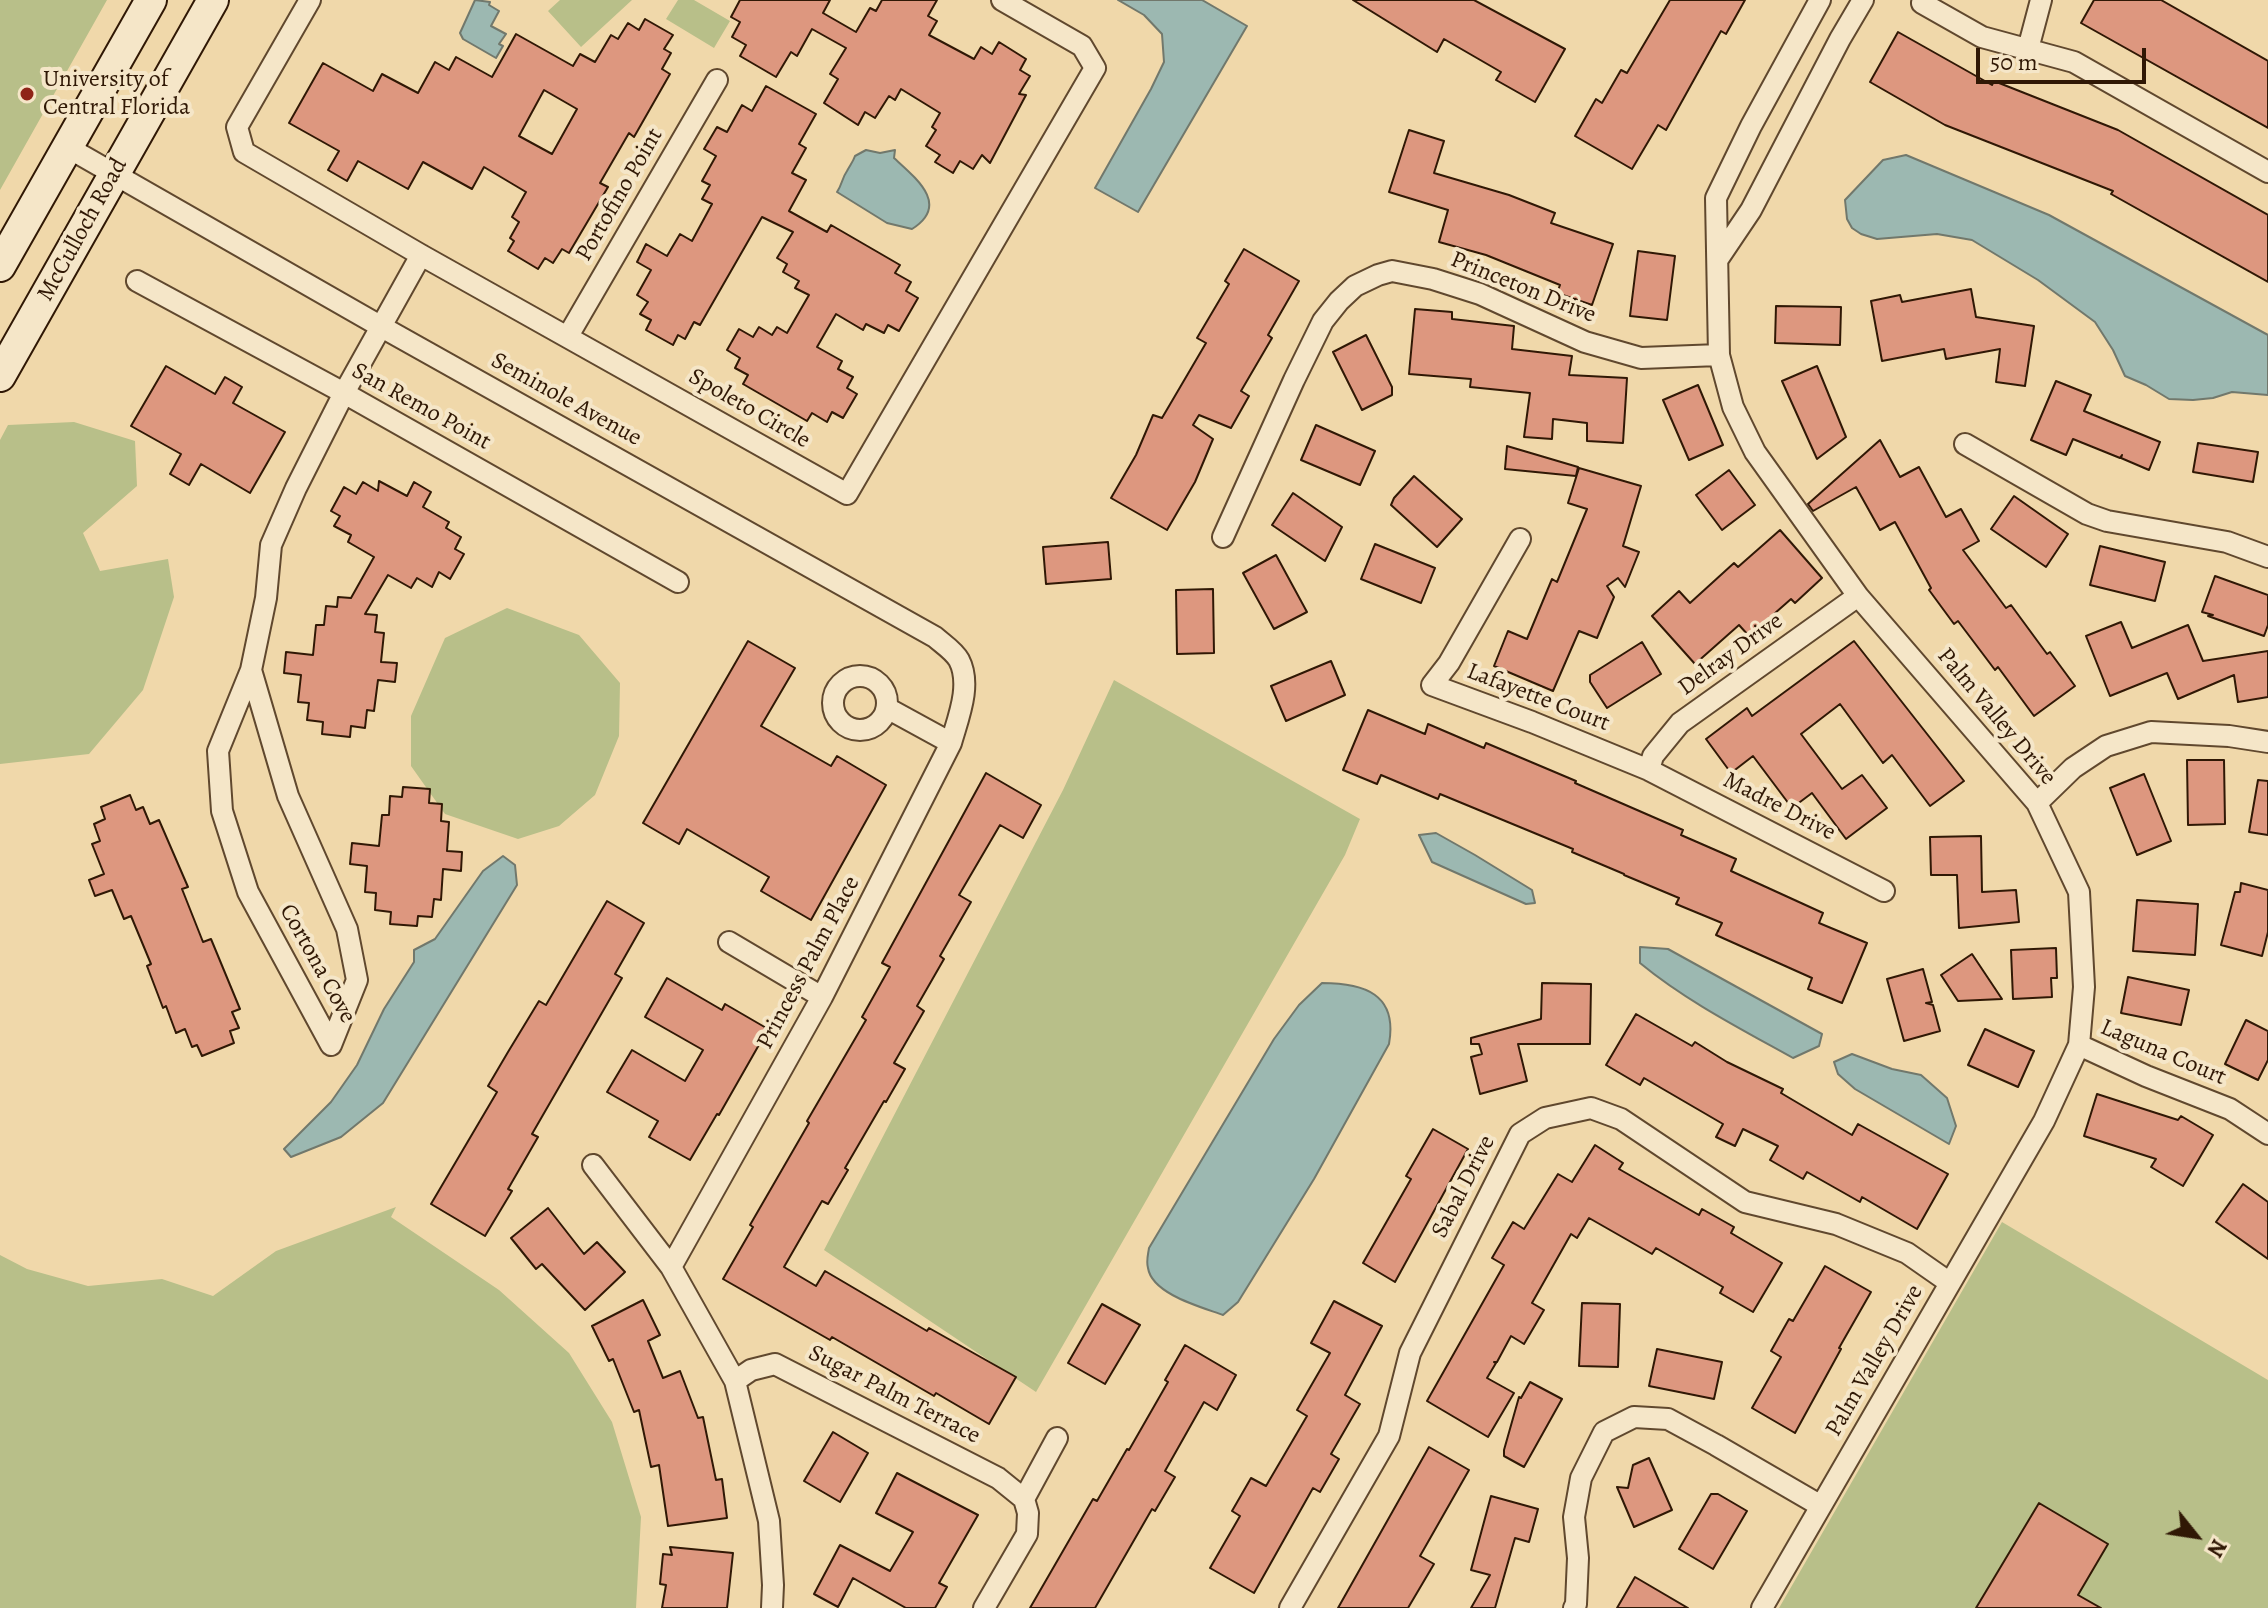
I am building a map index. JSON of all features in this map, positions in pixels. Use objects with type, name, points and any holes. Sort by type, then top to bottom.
[{"type":"main road","points":[[0,266],[151,0]]},
{"type":"main road","name":"McCulloch Road","points":[[0,376],[213,0]]},
{"type":"street","name":"Spoleto Circle","points":[[310,0],[237,127],[244,152],[847,494],[1095,68],[1082,46],[1002,0]]},
{"type":"street","points":[[1718,259],[1751,210],[1863,0]]},
{"type":"street","points":[[2028,49],[2041,0]]},
{"type":"street","name":"Palm Valley Drive","points":[[1762,1608],[2044,1121],[2079,1045],[2084,987],[2079,892],[2037,803],[1858,596],[1755,452],[1733,407],[1719,355],[1716,198],[1751,126],[1819,2],[1849,24]]},
{"type":"street","points":[[1922,3],[1982,37],[2074,62],[2268,172]]},
{"type":"street","name":"Portofino Point","points":[[568,336],[717,80]]},
{"type":"street","name":"Seminole Avenue","points":[[67,147],[935,637],[958,657],[965,677],[951,743]]},
{"type":"street","name":"Cortona Cove","points":[[251,670],[288,796],[347,929],[357,980],[331,1045],[248,892],[222,811],[218,751],[251,670],[266,598],[271,545],[344,393],[421,255]]},
{"type":"street","name":"Princeton Drive","points":[[1223,537],[1323,321],[1355,286],[1378,275],[1392,271],[1444,282],[1480,294],[1585,342],[1641,358],[1719,355]]},
{"type":"street","name":"San Remo Point","points":[[137,281],[344,393],[678,582]]},
{"type":"street","points":[[1965,444],[2087,514],[2107,521],[2227,542],[2268,557]]},
{"type":"street","name":"Lafayette Court","points":[[1520,539],[1449,663],[1432,685],[1649,770]]},
{"type":"street","name":"Delray Drive","points":[[1649,770],[1653,756],[1680,723],[1858,596]]},
{"type":"street","points":[[887,708],[951,743]]},
{"type":"street","points":[[2037,803],[2073,768],[2106,746],[2151,732],[2229,736],[2268,742]]},
{"type":"street","name":"Princess Palm Place","points":[[671,1267],[822,997],[951,743]]},
{"type":"street","name":"Madre Drive","points":[[1649,770],[1884,891]]},
{"type":"street","points":[[729,942],[822,997]]},
{"type":"street","name":"Laguna Court","points":[[2079,1045],[2230,1109],[2268,1134]]},
{"type":"street","name":"Sabal Drive","points":[[1290,1608],[1389,1436],[1410,1353],[1520,1134],[1545,1118],[1591,1108],[1621,1119],[1745,1202],[1836,1224],[1907,1253],[1950,1283]]},
{"type":"street","points":[[593,1165],[671,1267],[735,1381],[769,1521],[772,1608]]},
{"type":"street","name":"Sugar Palm Terrace","points":[[735,1381],[751,1370],[775,1364],[998,1478],[1024,1499]]},
{"type":"street","points":[[1574,1608],[1578,1558],[1574,1517],[1581,1478],[1604,1432],[1634,1417],[1668,1419],[1821,1506]]},
{"type":"street","points":[[984,1608],[1027,1534],[1028,1513],[1024,1499],[1057,1438]]},
{"type":"green space","name":"University of Central Florida","points":[[0,0],[107,0],[0,190]]},
{"type":"green space","points":[[560,0],[632,0],[581,47],[548,11]]},
{"type":"green space","points":[[678,0],[694,0],[730,21],[714,48],[666,19]]},
{"type":"green space","points":[[74,422],[135,441],[137,486],[83,533],[100,571],[168,559],[174,597],[143,690],[89,754],[0,764],[0,440],[8,425]]},
{"type":"green space","points":[[507,608],[579,635],[620,683],[619,736],[595,795],[559,826],[518,839],[445,814],[411,766],[411,716],[445,638]]},
{"type":"green space","points":[[1114,680],[1360,819],[1345,855],[1036,1392],[824,1250],[1063,790]]},
{"type":"green space","points":[[396,1207],[391,1217],[499,1290],[569,1353],[612,1422],[641,1517],[636,1608],[0,1608],[0,1255],[27,1269],[88,1286],[162,1279],[213,1296],[276,1251]]},
{"type":"green space","points":[[2002,1222],[2268,1380],[2268,1608],[1779,1608]]},
{"type":"water","points":[[475,0],[490,2],[489,5],[499,11],[491,26],[506,34],[499,44],[503,46],[496,58],[463,39],[460,33]]},
{"type":"water","points":[[1118,0],[1202,0],[1247,26],[1138,212],[1095,188],[1164,62],[1162,34],[1144,15]]},
{"type":"water","points":[[866,150],[880,153],[895,150],[894,158],[926,192],[928,211],[912,229],[887,223],[837,192],[855,156]]},
{"type":"water","points":[[1906,155],[2049,215],[2268,335],[2268,395],[2232,392],[2213,398],[2169,399],[2125,376],[2095,322],[2038,280],[1972,240],[1937,234],[1877,239],[1852,228],[1847,219],[1845,200],[1883,160]]},
{"type":"water","points":[[1436,833],[1532,890],[1535,903],[1526,904],[1432,862],[1419,835]]},
{"type":"water","points":[[503,856],[515,865],[517,885],[383,1103],[341,1137],[291,1157],[284,1149],[331,1102],[357,1065],[384,1009],[414,962],[414,950],[435,939],[483,871]]},
{"type":"water","points":[[1640,947],[1668,949],[1822,1034],[1819,1046],[1793,1058],[1695,1002],[1658,977],[1640,963]]},
{"type":"water","points":[[1322,983],[1351,986],[1375,995],[1388,1013],[1389,1044],[1314,1179],[1238,1302],[1223,1315],[1179,1298],[1158,1285],[1148,1268],[1149,1248],[1274,1039],[1299,1005]]},
{"type":"water","points":[[1852,1054],[1892,1069],[1921,1075],[1947,1098],[1956,1126],[1949,1144],[1855,1089],[1838,1074],[1834,1062]]},
{"type":"building","points":[[740,0],[830,0],[823,13],[856,32],[870,8],[876,11],[882,0],[937,0],[928,16],[937,21],[929,35],[974,59],[981,47],[992,54],[999,42],[1026,59],[1020,70],[1030,76],[1019,94],[1026,95],[990,163],[982,155],[973,169],[960,161],[953,173],[935,162],[940,155],[926,146],[936,130],[932,127],[940,113],[901,89],[895,100],[889,96],[875,118],[865,112],[858,125],[824,103],[838,79],[830,74],[846,48],[812,29],[797,56],[791,52],[776,77],[740,56],[746,45],[732,37],[740,22],[731,17]]},
{"type":"building","points":[[1353,0],[1474,0],[1565,49],[1535,102],[1496,80],[1501,72],[1444,39],[1437,52]]},
{"type":"building","points":[[1670,0],[1745,0],[1726,34],[1721,31],[1666,130],[1658,125],[1632,169],[1575,136],[1596,99],[1602,103],[1621,70],[1627,73]]},
{"type":"building","points":[[2094,0],[2161,0],[2268,61],[2268,128],[2081,23]]},
{"type":"building","points":[[645,19],[673,35],[664,49],[671,53],[662,69],[670,74],[634,137],[629,133],[600,183],[608,187],[569,253],[562,249],[553,263],[545,258],[538,269],[508,251],[514,241],[510,238],[519,222],[512,217],[526,192],[484,167],[472,189],[423,162],[408,189],[358,161],[347,181],[328,170],[339,151],[289,123],[323,63],[373,91],[382,74],[418,93],[435,62],[449,70],[456,57],[492,77],[516,34],[573,66],[580,54],[595,62],[611,35],[618,39],[628,23],[639,30]],"holes":[[[544,90],[577,109],[552,154],[519,136]]]},
{"type":"building","points":[[1898,32],[1992,85],[1994,81],[2118,130],[2268,215],[2268,282],[2111,194],[2113,191],[1945,125],[1870,82]]},
{"type":"building","points":[[766,86],[816,114],[799,144],[806,148],[792,173],[806,180],[789,211],[827,232],[831,225],[900,265],[895,273],[911,282],[906,291],[918,298],[899,331],[888,325],[884,333],[866,324],[863,330],[836,314],[817,347],[842,361],[838,369],[853,377],[847,388],[857,394],[843,418],[832,412],[827,422],[812,413],[807,421],[743,384],[748,375],[735,368],[740,358],[727,350],[739,329],[753,337],[759,327],[772,335],[777,327],[787,333],[809,295],[795,288],[799,281],[783,272],[787,264],[777,258],[793,232],[762,217],[700,325],[694,322],[685,339],[678,335],[673,345],[646,330],[651,320],[640,314],[648,302],[637,295],[651,270],[637,262],[646,244],[667,256],[680,234],[692,241],[712,204],[702,199],[710,185],[702,181],[716,156],[704,149],[717,127],[727,132],[742,105],[752,111]]},
{"type":"building","points":[[1409,130],[1444,141],[1434,173],[1509,195],[1555,213],[1551,223],[1613,244],[1592,305],[1557,293],[1560,285],[1486,255],[1439,242],[1448,210],[1389,192]]},
{"type":"building","points":[[1244,249],[1299,281],[1268,335],[1272,338],[1241,391],[1249,396],[1231,428],[1199,415],[1193,425],[1213,439],[1195,482],[1167,530],[1111,498],[1136,455],[1153,415],[1162,418],[1206,343],[1197,338],[1229,284],[1225,281]]},
{"type":"building","points":[[1638,251],[1675,256],[1667,320],[1630,316]]},
{"type":"building","points":[[1971,289],[1976,317],[2034,326],[2025,386],[1996,382],[2000,349],[1946,359],[1944,349],[1882,361],[1871,301],[1900,295],[1902,302]]},
{"type":"building","points":[[1776,306],[1841,307],[1840,345],[1775,343]]},
{"type":"building","points":[[1415,309],[1452,312],[1452,319],[1514,326],[1512,349],[1572,356],[1569,375],[1627,378],[1623,443],[1587,441],[1587,423],[1553,419],[1552,439],[1524,437],[1530,393],[1470,387],[1471,379],[1409,374]]},
{"type":"building","points":[[1366,335],[1392,387],[1392,395],[1362,410],[1333,352]]},
{"type":"building","points":[[166,366],[215,394],[225,377],[242,387],[233,403],[285,432],[250,493],[201,464],[189,485],[170,474],[181,454],[131,426]]},
{"type":"building","points":[[1817,366],[1846,437],[1817,459],[1782,381]]},
{"type":"building","points":[[2056,381],[2091,395],[2084,411],[2160,442],[2149,470],[2121,458],[2122,455],[2120,458],[2073,439],[2066,455],[2031,440]]},
{"type":"building","points":[[1698,385],[1723,445],[1689,460],[1663,400]]},
{"type":"building","points":[[1316,425],[1375,451],[1360,485],[1301,460]]},
{"type":"building","points":[[1880,440],[1900,477],[1919,467],[1946,517],[1961,509],[1979,541],[1963,550],[2006,608],[2011,605],[2075,686],[2034,716],[1998,667],[1995,670],[1958,621],[1954,624],[1929,590],[1931,588],[1895,522],[1880,530],[1856,487],[1813,511],[1808,504]]},
{"type":"building","points":[[2198,443],[2258,452],[2253,482],[2193,472]]},
{"type":"building","points":[[1507,446],[1578,467],[1576,476],[1505,469]]},
{"type":"building","points":[[1579,468],[1641,486],[1623,546],[1639,552],[1625,587],[1618,578],[1607,586],[1614,597],[1597,638],[1579,631],[1553,691],[1494,666],[1508,631],[1527,639],[1552,579],[1557,582],[1587,509],[1568,503]]},
{"type":"building","points":[[1729,470],[1755,505],[1722,530],[1696,495]]},
{"type":"building","points":[[1414,476],[1462,519],[1437,547],[1391,505]]},
{"type":"building","points":[[379,481],[407,496],[414,482],[431,492],[423,507],[449,522],[446,528],[461,537],[455,549],[464,554],[450,579],[439,572],[432,587],[417,578],[411,588],[388,575],[365,614],[377,615],[375,632],[384,633],[381,662],[397,663],[395,682],[378,680],[374,711],[367,710],[365,728],[351,726],[350,737],[322,734],[323,722],[307,720],[309,703],[298,702],[301,675],[284,673],[286,652],[313,655],[316,625],[324,625],[326,606],[337,607],[338,597],[351,598],[374,557],[348,542],[351,535],[334,526],[340,516],[331,511],[344,487],[356,494],[363,482],[378,491]]},
{"type":"building","points":[[1293,493],[1342,527],[1325,561],[1272,525]]},
{"type":"building","points":[[2014,496],[2068,534],[2046,567],[1991,529]]},
{"type":"building","points":[[1780,530],[1822,578],[1795,603],[1791,599],[1749,636],[1739,625],[1695,664],[1652,616],[1679,591],[1690,603],[1734,563],[1738,567]]},
{"type":"building","points":[[1108,542],[1111,579],[1046,584],[1043,547]]},
{"type":"building","points":[[1375,544],[1435,568],[1421,603],[1361,579]]},
{"type":"building","points":[[2100,546],[2165,562],[2155,601],[2090,585]]},
{"type":"building","points":[[1276,555],[1307,612],[1274,629],[1243,573]]},
{"type":"building","points":[[2215,576],[2268,595],[2268,625],[2264,636],[2202,612]]},
{"type":"building","points":[[1213,589],[1214,653],[1177,654],[1176,590]]},
{"type":"building","points":[[2121,622],[2132,648],[2188,625],[2203,661],[2268,651],[2268,697],[2238,702],[2234,675],[2178,699],[2167,673],[2110,696],[2086,636]]},
{"type":"building","points":[[748,641],[795,668],[761,726],[831,766],[837,756],[886,785],[811,920],[761,891],[769,877],[687,829],[679,844],[643,823]]},
{"type":"building","points":[[1854,641],[1964,781],[1930,806],[1892,755],[1883,763],[1840,704],[1801,734],[1842,789],[1862,775],[1887,808],[1846,839],[1812,793],[1792,808],[1753,756],[1731,773],[1706,739],[1747,708],[1752,716]]},
{"type":"building","points":[[1642,642],[1661,674],[1607,708],[1590,682],[1590,675]]},
{"type":"building","points":[[1331,661],[1345,695],[1286,721],[1271,686]]},
{"type":"building","points":[[1368,710],[1425,734],[1428,724],[1484,748],[1486,743],[1683,830],[1681,835],[1736,859],[1731,871],[1823,913],[1819,923],[1867,943],[1842,1003],[1808,989],[1812,978],[1716,935],[1722,923],[1676,904],[1679,898],[1572,852],[1573,849],[1440,794],[1438,799],[1381,775],[1377,784],[1343,770]]},
{"type":"building","points":[[2187,760],[2224,760],[2225,824],[2188,825]]},
{"type":"building","points":[[986,773],[1041,805],[1023,838],[1000,825],[959,895],[971,902],[940,956],[944,959],[917,1006],[924,1011],[894,1063],[905,1069],[845,1168],[848,1170],[828,1204],[822,1201],[784,1267],[816,1286],[825,1271],[927,1331],[929,1328],[1016,1377],[989,1424],[723,1279],[753,1227],[750,1225],[809,1123],[807,1121],[866,1020],[862,1017],[890,967],[882,963]]},
{"type":"building","points":[[2144,774],[2171,841],[2137,855],[2110,788]]},
{"type":"building","points":[[2258,780],[2268,781],[2268,835],[2249,832]]},
{"type":"building","points":[[403,787],[430,789],[429,803],[442,804],[441,821],[449,822],[447,851],[462,852],[461,871],[443,869],[441,900],[434,899],[432,917],[418,916],[417,926],[390,924],[391,912],[375,910],[376,893],[365,892],[367,866],[350,864],[352,843],[379,846],[382,815],[389,815],[390,796],[402,797]]},
{"type":"building","points":[[130,795],[136,810],[143,807],[150,824],[159,820],[188,887],[182,889],[203,942],[211,939],[240,1009],[232,1012],[239,1028],[230,1031],[234,1043],[202,1056],[197,1045],[192,1047],[185,1029],[176,1033],[166,1006],[163,1008],[147,966],[151,964],[131,916],[124,919],[112,890],[95,896],[89,880],[104,874],[92,844],[100,841],[94,824],[105,819],[101,807]]},
{"type":"building","points":[[1981,836],[1982,892],[2016,890],[2019,922],[1959,928],[1957,875],[1931,875],[1930,837]]},
{"type":"building","points":[[2241,883],[2268,890],[2268,932],[2262,956],[2221,945],[2235,892],[2240,892]]},
{"type":"building","points":[[2137,900],[2198,904],[2195,955],[2133,951]]},
{"type":"building","points":[[607,901],[644,923],[615,974],[622,978],[532,1134],[538,1137],[508,1189],[512,1191],[485,1236],[431,1204],[497,1092],[488,1086],[539,1001],[546,1005]]},
{"type":"building","points":[[2056,948],[2057,978],[2051,978],[2052,997],[2013,999],[2011,950]]},
{"type":"building","points":[[1972,954],[2002,999],[1958,1001],[1941,975]]},
{"type":"building","points":[[1923,969],[1932,1002],[1926,1003],[1933,1005],[1940,1031],[1904,1041],[1887,979]]},
{"type":"building","points":[[2128,977],[2189,990],[2181,1025],[2121,1013]]},
{"type":"building","points":[[667,978],[722,1010],[725,1004],[768,1029],[690,1160],[649,1137],[658,1121],[607,1092],[632,1050],[685,1081],[703,1050],[645,1017]]},
{"type":"building","points":[[1542,983],[1591,984],[1590,1044],[1518,1044],[1527,1081],[1480,1094],[1471,1057],[1482,1054],[1479,1044],[1471,1044],[1471,1038],[1541,1019]]},
{"type":"building","points":[[1636,1014],[1692,1046],[1695,1042],[1727,1062],[1783,1089],[1781,1093],[1852,1135],[1858,1124],[1948,1174],[1917,1229],[1862,1197],[1860,1202],[1807,1172],[1803,1179],[1770,1160],[1778,1146],[1743,1129],[1735,1146],[1716,1137],[1723,1124],[1644,1078],[1640,1085],[1606,1065]]},
{"type":"building","points":[[2246,1020],[2268,1031],[2268,1060],[2258,1080],[2225,1064]]},
{"type":"building","points":[[1985,1029],[2034,1051],[2018,1087],[1968,1065]]},
{"type":"building","points":[[2097,1094],[2178,1120],[2181,1116],[2213,1135],[2183,1186],[2151,1167],[2156,1159],[2084,1136]]},
{"type":"building","points":[[1433,1129],[1468,1149],[1395,1282],[1363,1263],[1411,1179],[1406,1176]]},
{"type":"building","points":[[1595,1145],[1623,1163],[1619,1169],[1699,1215],[1702,1209],[1734,1227],[1731,1233],[1782,1263],[1753,1312],[1720,1293],[1723,1287],[1656,1248],[1652,1254],[1589,1218],[1577,1238],[1571,1234],[1532,1303],[1544,1310],[1524,1344],[1511,1336],[1497,1362],[1494,1362],[1487,1378],[1514,1393],[1488,1437],[1427,1401],[1504,1265],[1492,1258],[1513,1222],[1524,1229],[1558,1174],[1572,1182]]},
{"type":"building","points":[[2243,1184],[2268,1202],[2268,1259],[2216,1222]]},
{"type":"building","points":[[548,1208],[584,1254],[597,1242],[625,1272],[585,1310],[542,1264],[536,1269],[511,1238]]},
{"type":"building","points":[[1825,1266],[1871,1292],[1795,1433],[1752,1408],[1781,1357],[1771,1351],[1789,1319],[1793,1321]]},
{"type":"building","points":[[643,1300],[660,1335],[648,1341],[663,1378],[680,1371],[698,1418],[703,1417],[716,1480],[722,1479],[727,1518],[668,1526],[659,1465],[651,1467],[639,1410],[634,1412],[613,1359],[609,1361],[592,1326]]},
{"type":"building","points":[[1334,1301],[1382,1326],[1345,1395],[1360,1404],[1331,1454],[1339,1459],[1320,1492],[1313,1488],[1254,1593],[1210,1568],[1240,1516],[1232,1511],[1251,1478],[1266,1486],[1307,1416],[1297,1410],[1330,1353],[1311,1343]]},
{"type":"building","points":[[1582,1303],[1620,1304],[1618,1367],[1579,1366]]},
{"type":"building","points":[[1102,1304],[1140,1325],[1105,1384],[1068,1363]]},
{"type":"building","points":[[1185,1345],[1236,1375],[1217,1410],[1204,1402],[1165,1471],[1175,1477],[1155,1511],[1152,1509],[1095,1608],[1030,1608],[1093,1499],[1097,1501],[1129,1450],[1168,1382],[1165,1380]]},
{"type":"building","points":[[1657,1349],[1722,1362],[1714,1399],[1649,1386]]},
{"type":"building","points":[[1530,1382],[1562,1399],[1524,1467],[1504,1456],[1504,1450],[1519,1397]]},
{"type":"building","points":[[833,1432],[868,1453],[840,1502],[804,1481]]},
{"type":"building","points":[[1429,1447],[1469,1470],[1420,1556],[1434,1564],[1408,1608],[1338,1608]]},
{"type":"building","points":[[1649,1458],[1672,1510],[1634,1527],[1617,1487],[1628,1488],[1633,1465]]},
{"type":"building","points":[[897,1473],[978,1515],[939,1583],[947,1587],[935,1608],[906,1608],[853,1578],[838,1607],[814,1594],[840,1545],[890,1571],[913,1532],[876,1513]]},
{"type":"building","points":[[1711,1494],[1718,1494],[1747,1511],[1713,1569],[1679,1549]]},
{"type":"building","points":[[1491,1496],[1538,1509],[1529,1542],[1515,1538],[1495,1608],[1471,1608],[1490,1575],[1471,1570]]},
{"type":"building","points":[[2039,1503],[2108,1544],[2078,1595],[2101,1608],[1976,1608]]},
{"type":"building","points":[[670,1547],[733,1553],[727,1608],[662,1608],[666,1585],[660,1584],[663,1554],[672,1555]]},
{"type":"building","points":[[1635,1577],[1688,1608],[1617,1608]]},
{"type":"place","name":"University of Central Florida","points":[[27,94]]}]
